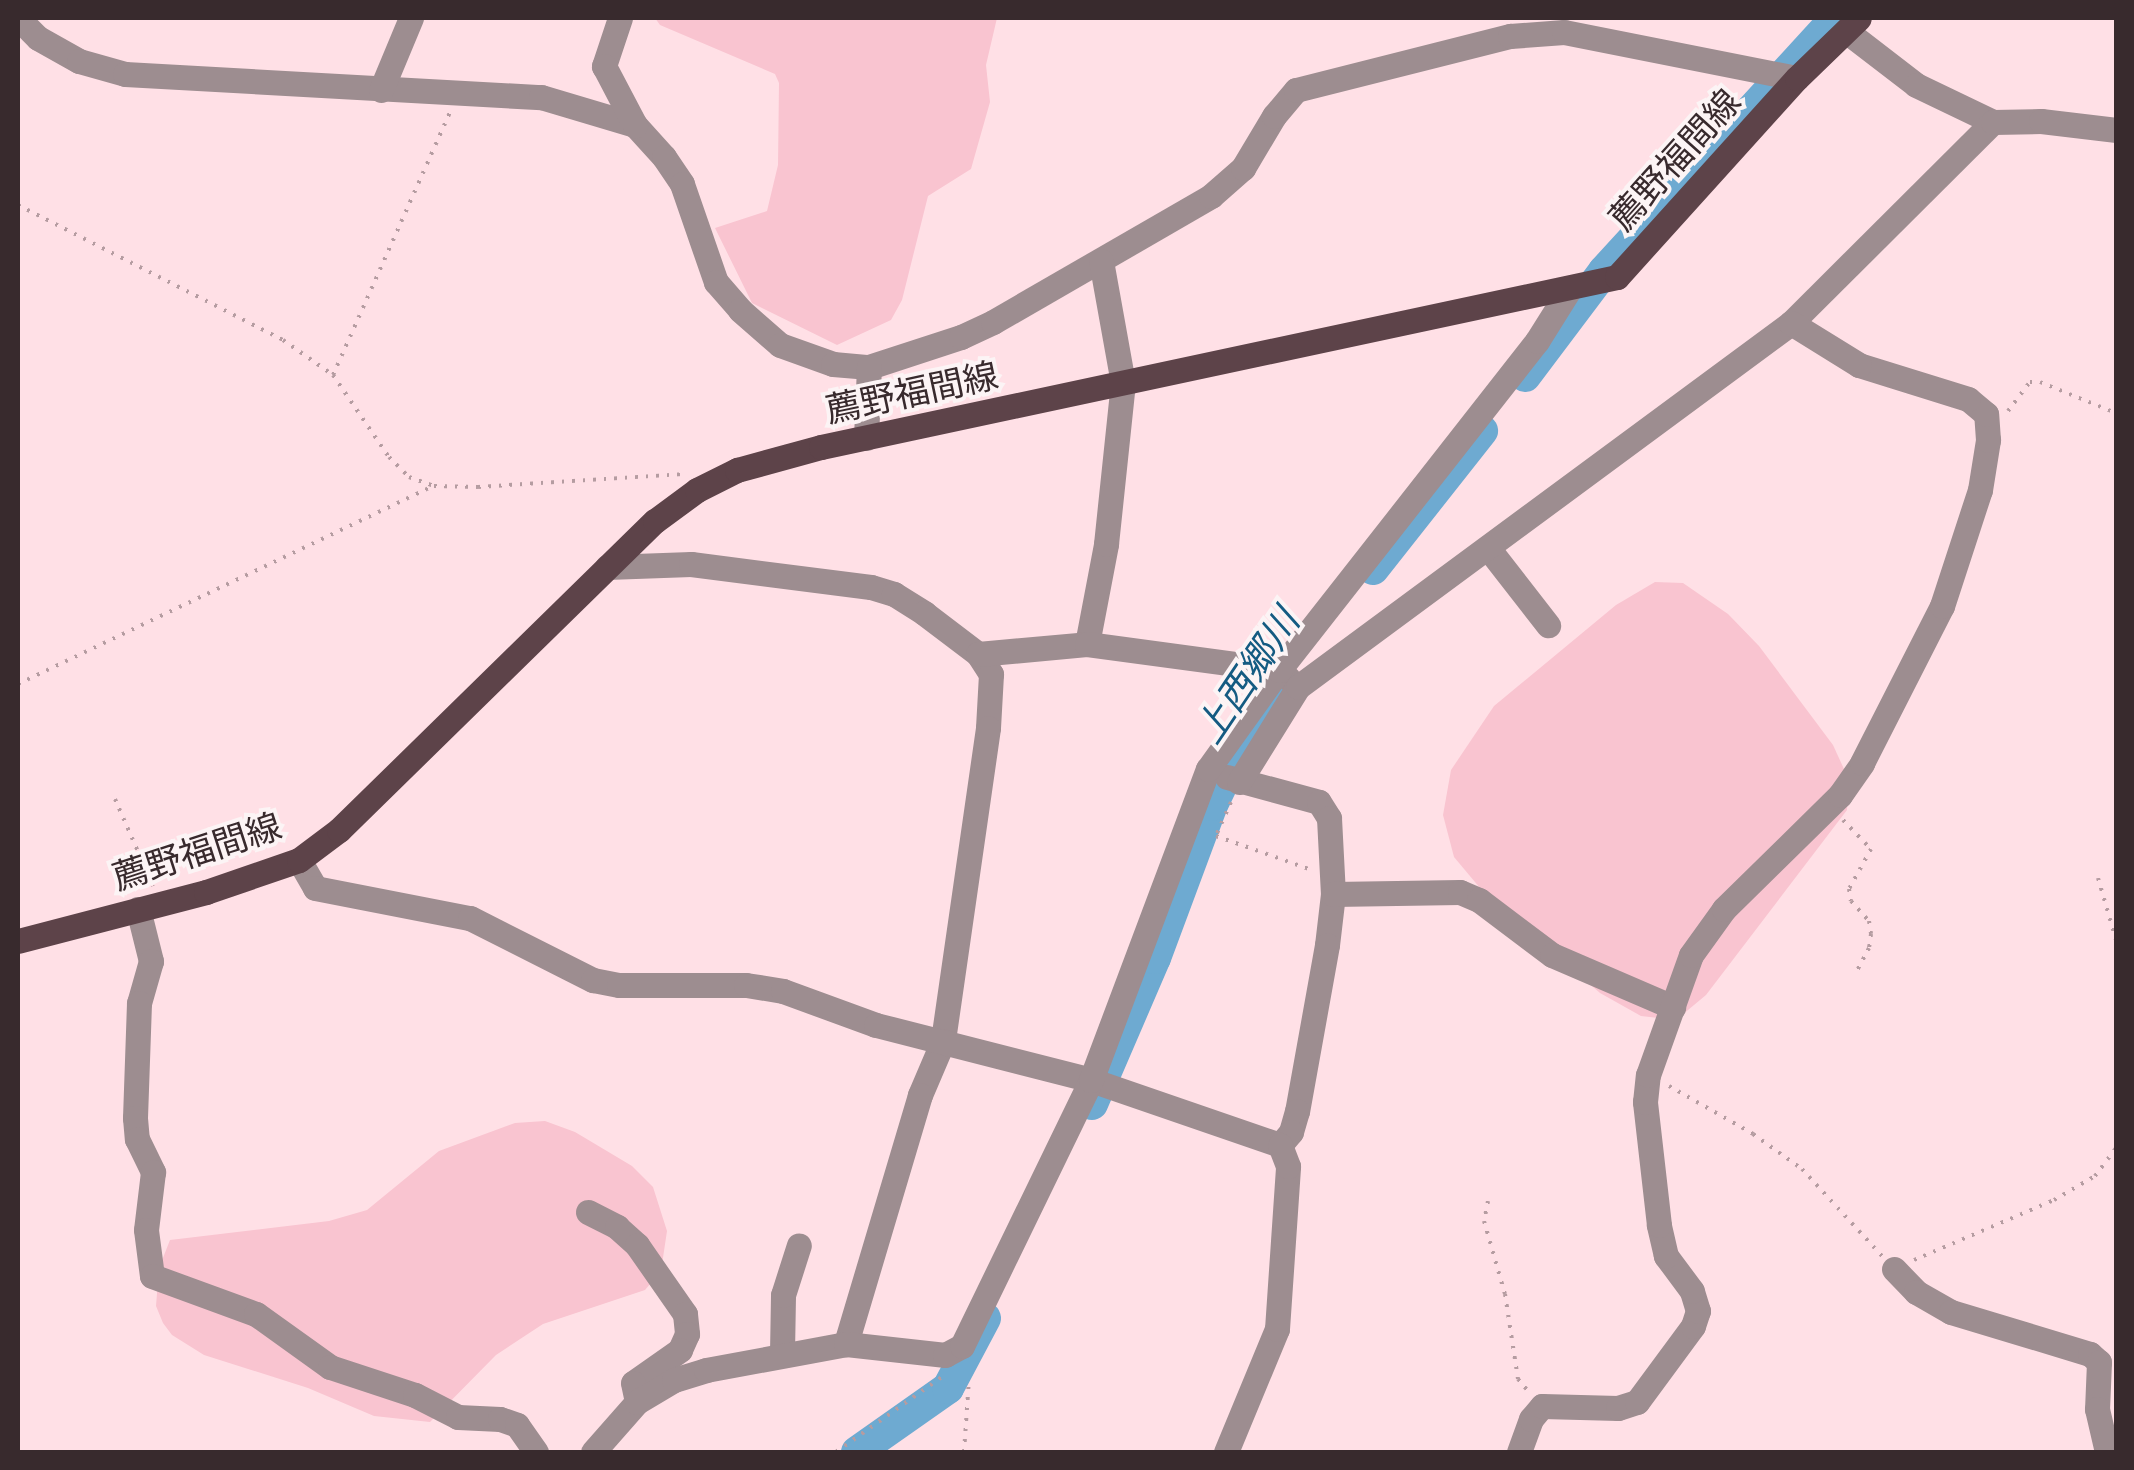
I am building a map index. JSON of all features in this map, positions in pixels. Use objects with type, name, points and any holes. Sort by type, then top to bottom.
[{"type":"main road","name":"薦野福間線","points":[[18,941],[299,860],[339,830],[655,521],[697,490],[753,466],[866,438],[1617,277],[1789,75],[1852,24]]},
{"type":"street","points":[[18,18],[38,38],[79,61],[125,74],[540,97],[635,125]]},
{"type":"street","points":[[381,90],[412,18]]},
{"type":"street","points":[[620,18],[604,66],[635,125],[682,184],[716,282],[740,310],[780,345],[834,364],[869,367],[961,338],[1212,196],[1243,168],[1274,116],[1296,90],[1510,36],[1564,32],[1789,75]]},
{"type":"street","points":[[1852,24],[1916,85],[1993,122],[2041,121],[2116,130]]},
{"type":"street","points":[[978,654],[1087,644],[1288,678],[1488,548],[1791,324],[1993,122]]},
{"type":"street","points":[[1087,644],[1106,544],[1123,384],[1100,261]]},
{"type":"street","points":[[593,1452],[636,1402],[674,1380],[782,1353],[846,1344],[946,1356],[962,1346],[1102,1084],[1225,776],[1288,678],[1537,340],[1585,286]]},
{"type":"street","points":[[1520,1452],[1531,1419],[1542,1406],[1618,1408],[1637,1402],[1694,1326],[1698,1311],[1692,1291],[1666,1256],[1659,1225],[1645,1102],[1648,1075],[1691,955],[1724,909],[1828,807],[1862,763],[1942,606],[1976,505],[1988,440],[1986,414],[1968,398],[1859,364],[1791,324]]},
{"type":"street","points":[[866,438],[869,367]]},
{"type":"street","points":[[1488,548],[1548,625]]},
{"type":"street","points":[[607,567],[691,564],[870,587],[894,594],[978,654],[992,685],[943,1041],[920,1095],[846,1344]]},
{"type":"street","points":[[1225,776],[1319,802],[1329,818],[1333,885],[1308,1062],[1291,1132],[1280,1145]]},
{"type":"street","points":[[299,860],[315,888],[470,918],[593,980],[620,985],[746,984],[1102,1084],[1280,1145]]},
{"type":"street","points":[[1333,885],[1362,890],[1460,892],[1480,900],[1552,955],[1672,1007]]},
{"type":"street","points":[[150,906],[151,961],[140,1003],[136,1118],[137,1139],[153,1172],[146,1230],[146,1260],[152,1276],[256,1314],[330,1367],[415,1395],[458,1417],[517,1426],[536,1452]]},
{"type":"street","points":[[1226,1452],[1277,1329],[1288,1166],[1280,1145]]},
{"type":"street","points":[[588,1212],[617,1227],[637,1245],[685,1314],[688,1334],[680,1350],[634,1384],[636,1402]]},
{"type":"street","points":[[782,1353],[784,1295],[799,1245]]},
{"type":"street","points":[[1894,1269],[1916,1292],[1950,1312],[2090,1354],[2099,1362],[2107,1410],[2108,1452]]},
{"type":"path","points":[[333,375],[450,116],[451,92]]},
{"type":"path","points":[[18,205],[284,340],[333,375],[389,457],[409,478],[434,486],[545,485],[699,473]]},
{"type":"path","points":[[1988,440],[2030,382],[2040,382],[2116,414]]},
{"type":"path","points":[[18,684],[434,486]]},
{"type":"path","points":[[1225,776],[1216,836],[1333,885]]},
{"type":"path","points":[[115,799],[150,906]]},
{"type":"path","points":[[1828,807],[1871,849],[1850,888],[1851,901],[1869,921],[1871,934],[1869,948],[1856,972]]},
{"type":"path","points":[[2098,878],[2116,940]]},
{"type":"path","points":[[1648,1075],[1753,1134],[1802,1170],[1894,1269],[2054,1200],[2095,1176],[2116,1148]]},
{"type":"path","points":[[1488,1201],[1484,1221],[1504,1294],[1518,1379],[1542,1406]]},
{"type":"path","points":[[836,1452],[944,1378],[962,1346]]},
{"type":"path","points":[[964,1452],[969,1380]]},
{"type":"shaded area","points":[[655,18],[997,18],[986,65],[990,102],[971,169],[928,196],[902,300],[891,320],[837,345],[752,303],[715,228],[767,211],[778,165],[779,83],[775,74],[660,25]]},
{"type":"shaded area","points":[[1655,582],[1683,583],[1728,614],[1759,646],[1833,745],[1849,780],[1847,810],[1706,995],[1682,1015],[1667,1019],[1641,1016],[1600,993],[1480,888],[1454,857],[1443,815],[1451,770],[1494,706],[1616,605]]},
{"type":"shaded area","points":[[545,1121],[575,1132],[632,1166],[653,1187],[667,1231],[661,1271],[645,1290],[543,1324],[496,1355],[430,1422],[374,1416],[308,1388],[204,1355],[172,1335],[163,1323],[156,1306],[159,1268],[170,1240],[329,1221],[367,1210],[439,1151],[515,1123]]},
{"type":"waterway","name":"上西郷川","points":[[1525,376],[1604,271],[1836,18]]},
{"type":"waterway","name":"上西郷川","points":[[1373,569],[1482,431]]},
{"type":"waterway","name":"上西郷川","points":[[1092,1104],[1155,958],[1212,805],[1236,755],[1276,694]]},
{"type":"waterway","name":"上西郷川","points":[[857,1452],[948,1388],[985,1318]]}]
